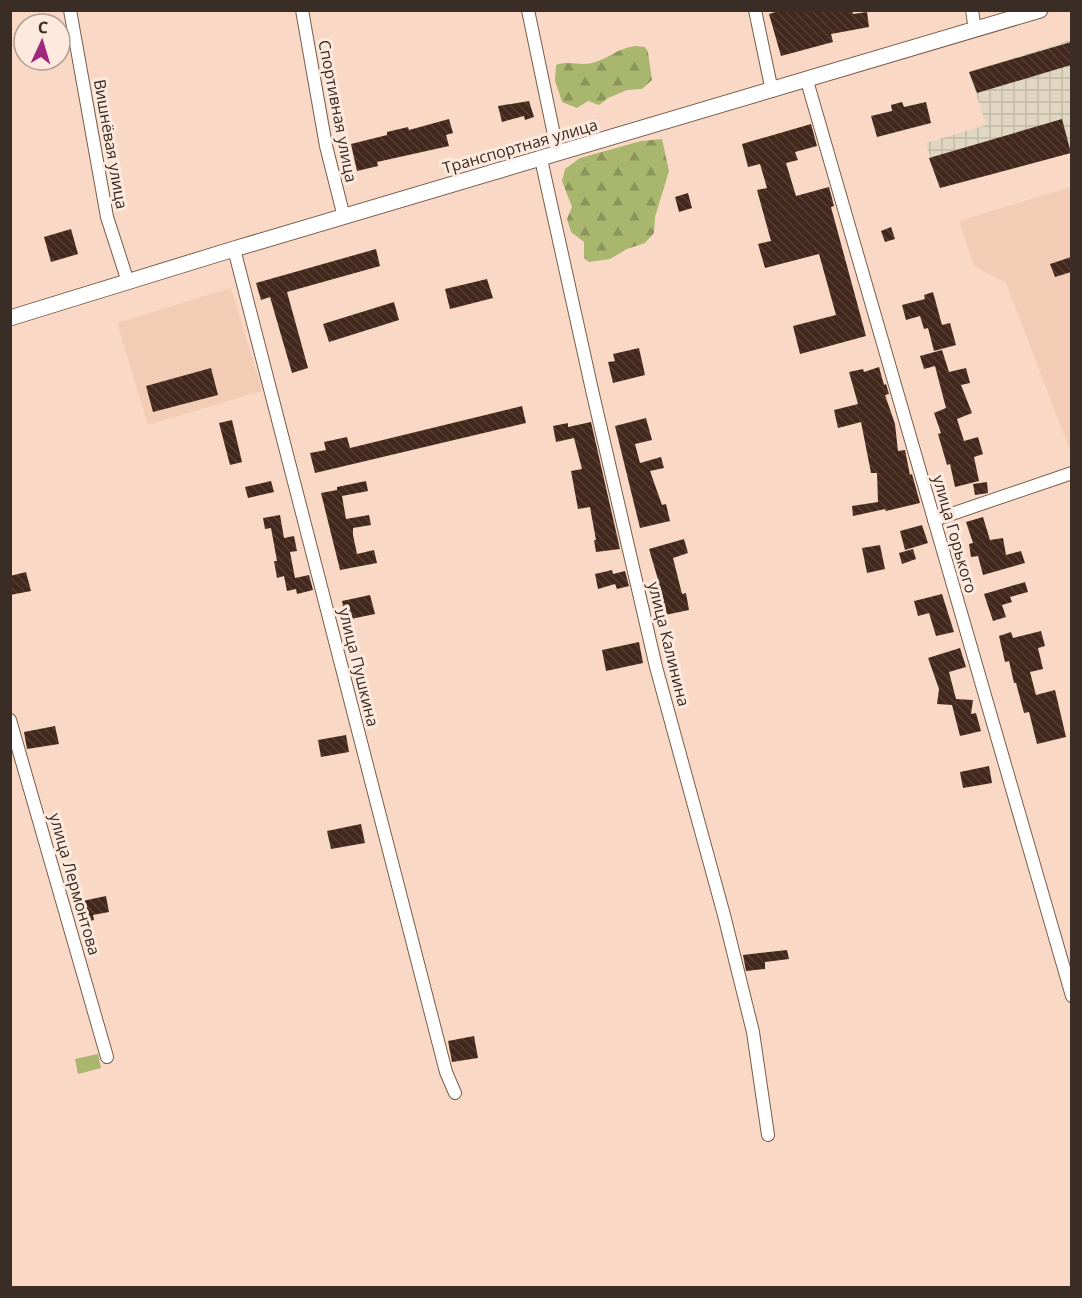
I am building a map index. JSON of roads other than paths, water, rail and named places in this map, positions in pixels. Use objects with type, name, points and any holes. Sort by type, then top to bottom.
[{"type":"street","name":"Вишнёвая улица","points":[[70,10],[107,217],[128,282]]},
{"type":"street","name":"Спортивная улица","points":[[302,10],[326,146],[344,217]]},
{"type":"street","points":[[528,10],[558,154]]},
{"type":"street","points":[[755,10],[772,91]]},
{"type":"street","points":[[972,10],[975,30]]},
{"type":"street","name":"Транспортная улица","points":[[10,318],[234,249],[807,81],[1040,10]]},
{"type":"street","name":"улица Горького","points":[[807,81],[1071,996]]},
{"type":"street","name":"улица Калинина","points":[[541,159],[656,667],[721,904],[753,1032],[768,1135]]},
{"type":"street","name":"улица Пушкина","points":[[234,249],[446,1071],[455,1093]]},
{"type":"street","points":[[934,520],[1071,473]]},
{"type":"street","name":"улица Лермонтова","points":[[10,720],[107,1057]]}]
